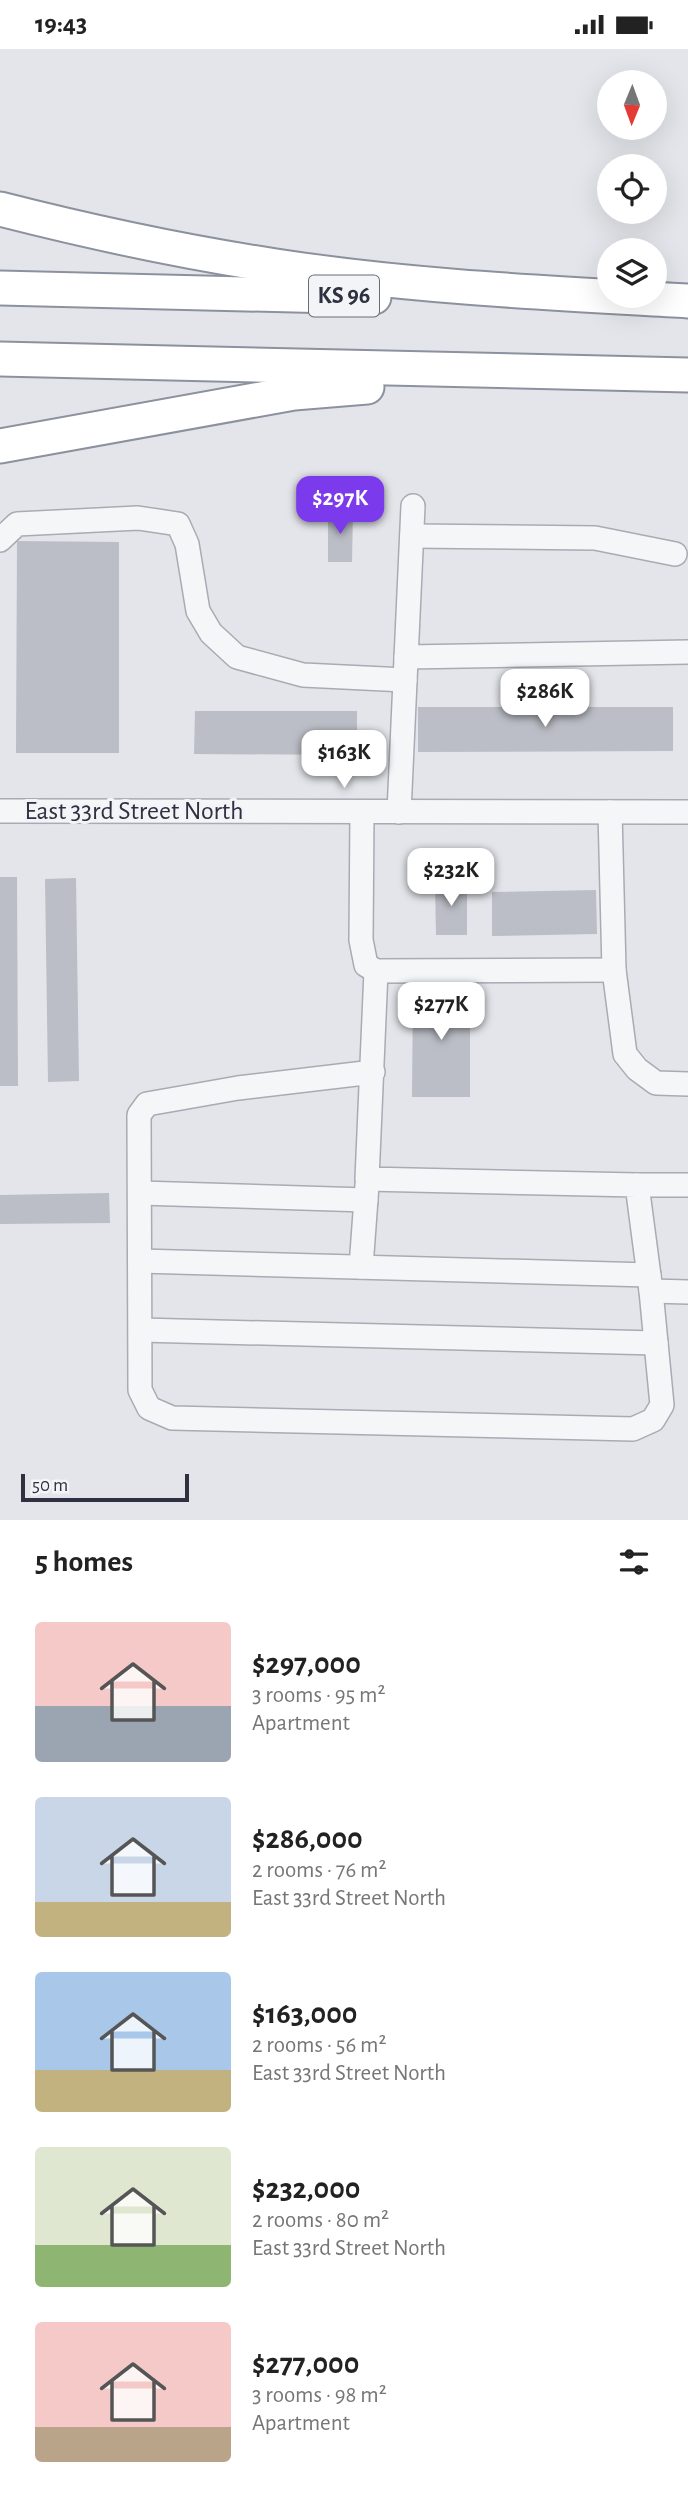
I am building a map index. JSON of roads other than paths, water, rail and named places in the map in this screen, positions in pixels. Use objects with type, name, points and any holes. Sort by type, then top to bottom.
[{"type":"highway","points":[[0,209],[62,225],[276,266],[468,288],[688,303]]},
{"type":"highway","name":"KS 96","points":[[0,288],[688,303]]},
{"type":"highway","points":[[0,359],[688,375]]},
{"type":"highway","points":[[0,446],[294,393],[551,373]]},
{"type":"street","points":[[399,812],[413,506]]},
{"type":"street","points":[[0,540],[17,524],[138,518],[178,524],[187,544],[198,611],[211,633],[237,657],[303,675],[405,680]]},
{"type":"street","points":[[412,536],[595,538],[675,554]]},
{"type":"street","points":[[406,657],[688,652]]},
{"type":"street","name":"East 33rd Street North","points":[[0,811],[688,813]]},
{"type":"street","points":[[362,812],[361,940],[366,965],[376,971],[614,970]]},
{"type":"street","points":[[610,813],[614,970],[625,1054],[637,1069],[656,1083],[688,1084]]},
{"type":"street","points":[[361,1268],[376,971]]},
{"type":"street","points":[[373,1072],[237,1088],[147,1104],[139,1115],[140,1390],[149,1408],[172,1418],[633,1429],[653,1420],[662,1405],[637,1185]]},
{"type":"street","points":[[140,1192],[688,1185]]},
{"type":"street","points":[[140,1261],[361,1268],[650,1283],[688,1292]]},
{"type":"street","points":[[141,1330],[656,1343]]}]
